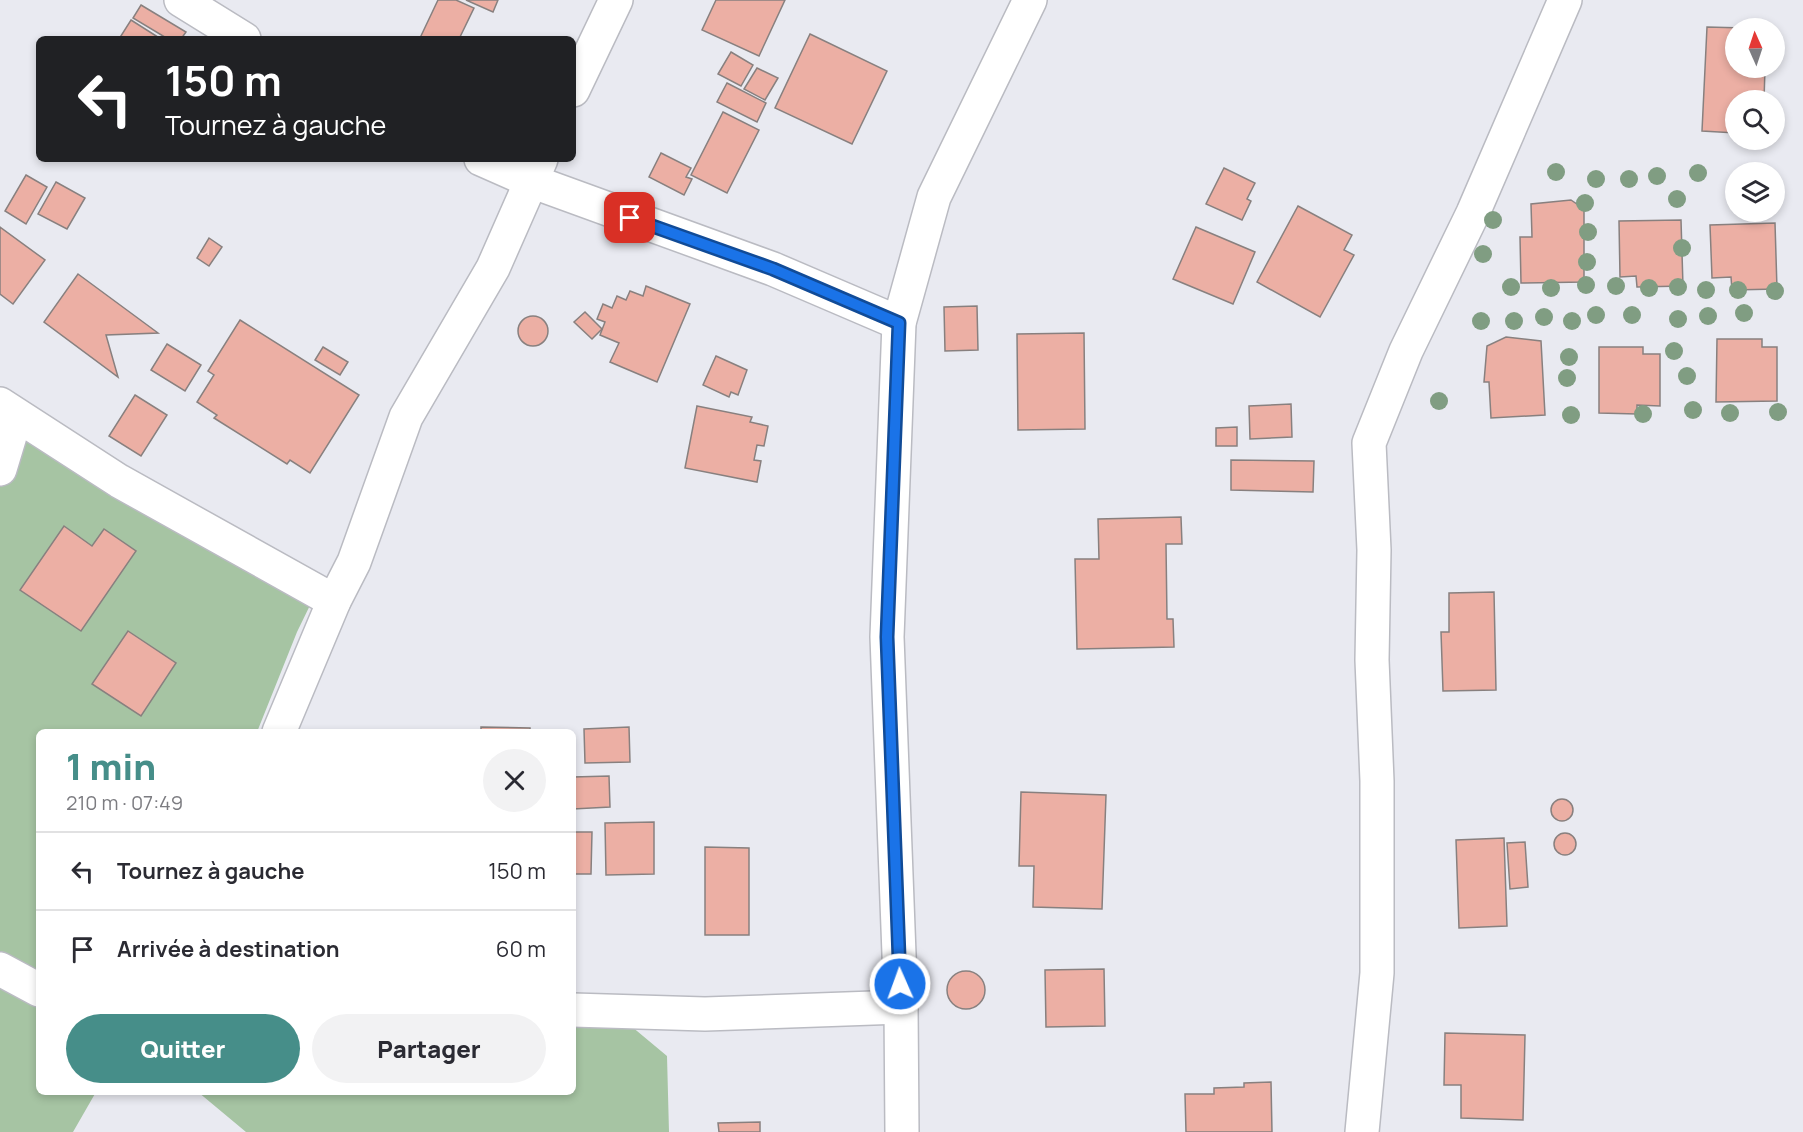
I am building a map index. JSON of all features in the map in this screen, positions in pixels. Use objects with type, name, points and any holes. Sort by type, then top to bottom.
[{"type":"street","points":[[181,0],[239,36]]},
{"type":"street","points":[[576,84],[616,0]]},
{"type":"street","points":[[902,1132],[901,1007],[887,637],[899,323],[934,197],[1030,0]]},
{"type":"street","points":[[1362,1132],[1377,973],[1377,781],[1372,660],[1374,550],[1369,443],[1406,351],[1473,213],[1565,0]]},
{"type":"street","points":[[496,162],[536,170],[899,323]]},
{"type":"street","points":[[280,729],[334,601],[354,562],[406,417],[493,268],[536,170]]},
{"type":"street","points":[[0,468],[8,410],[119,480],[334,601]]},
{"type":"street","points":[[0,969],[36,988]]},
{"type":"street","points":[[576,1010],[705,1014],[901,1007]]},
{"type":"green space","points":[[0,404],[316,593],[297,632],[258,729],[36,729],[36,1095],[94,1095],[73,1132],[0,1132]]},
{"type":"green space","points":[[576,1008],[631,1026],[667,1056],[669,1132],[246,1132],[202,1095],[576,1095]]},
{"type":"building","points":[[438,0],[456,0],[474,8],[460,36],[421,36]]},
{"type":"building","points":[[466,0],[498,0],[493,12]]},
{"type":"building","points":[[716,0],[785,0],[759,56],[702,30]]},
{"type":"building","points":[[141,5],[186,32],[183,36],[163,36],[133,18]]},
{"type":"building","points":[[131,20],[156,36],[121,36]]},
{"type":"building","points":[[1707,27],[1725,27],[1725,78],[1765,78],[1764,90],[1725,90],[1725,132],[1702,131]]},
{"type":"building","points":[[810,34],[887,71],[852,144],[775,108]]},
{"type":"building","points":[[731,52],[753,65],[741,86],[718,74]]},
{"type":"building","points":[[757,68],[778,78],[765,100],[744,89]]},
{"type":"building","points":[[727,83],[766,103],[757,122],[717,102]]},
{"type":"building","points":[[723,112],[759,130],[727,193],[691,175]]},
{"type":"building","points":[[661,153],[691,168],[686,177],[692,179],[684,195],[649,177]]},
{"type":"building","points":[[1224,168],[1255,183],[1247,199],[1251,201],[1242,220],[1206,204]]},
{"type":"building","points":[[26,175],[47,187],[26,224],[5,211]]},
{"type":"building","points":[[56,182],[85,198],[67,229],[38,214]]},
{"type":"building","points":[[1571,200],[1584,209],[1584,282],[1521,283],[1520,237],[1532,237],[1531,204]]},
{"type":"building","points":[[1298,206],[1352,235],[1344,250],[1354,255],[1320,317],[1257,282]]},
{"type":"building","points":[[1681,220],[1683,286],[1637,287],[1636,276],[1620,277],[1619,221]]},
{"type":"building","points":[[1775,223],[1777,289],[1732,290],[1731,277],[1712,278],[1710,225]]},
{"type":"building","points":[[0,227],[45,260],[13,304],[0,294]]},
{"type":"building","points":[[1196,227],[1255,252],[1233,304],[1173,279]]},
{"type":"building","points":[[209,238],[222,247],[209,266],[197,258]]},
{"type":"building","points":[[78,274],[158,333],[106,335],[118,377],[44,322]]},
{"type":"building","points":[[646,286],[690,304],[657,382],[610,362],[619,343],[600,335],[605,322],[597,319],[603,304],[612,308],[617,296],[626,300],[630,291],[643,296]]},
{"type":"building","points":[[977,306],[978,350],[945,351],[944,307]]},
{"type":"building","points":[[585,312],[602,329],[592,339],[574,322]]},
{"type":"building","points":[[533,316],[544,320],[548,331],[544,342],[533,346],[522,342],[518,331],[522,320]]},
{"type":"building","points":[[240,320],[359,395],[310,473],[290,460],[287,464],[214,418],[217,415],[197,402],[214,375],[208,371]]},
{"type":"building","points":[[1084,333],[1085,429],[1018,430],[1017,334]]},
{"type":"building","points":[[1506,337],[1541,341],[1545,415],[1491,418],[1489,382],[1484,382],[1487,346]]},
{"type":"building","points":[[1717,339],[1762,339],[1762,347],[1777,347],[1777,401],[1716,402]]},
{"type":"building","points":[[167,344],[201,365],[185,391],[151,370]]},
{"type":"building","points":[[323,347],[348,362],[340,375],[315,360]]},
{"type":"building","points":[[1599,347],[1643,347],[1643,354],[1660,354],[1660,406],[1637,405],[1637,414],[1599,413]]},
{"type":"building","points":[[716,356],[747,370],[738,395],[731,392],[729,397],[703,385]]},
{"type":"building","points":[[135,395],[167,415],[141,456],[109,436]]},
{"type":"building","points":[[1291,404],[1292,437],[1250,439],[1249,406]]},
{"type":"building","points":[[697,406],[752,417],[750,422],[768,426],[764,446],[757,445],[754,460],[761,461],[757,482],[685,468]]},
{"type":"building","points":[[1237,427],[1237,446],[1216,446],[1216,428]]},
{"type":"building","points":[[1231,460],[1314,461],[1313,492],[1231,490]]},
{"type":"building","points":[[1181,517],[1182,544],[1166,544],[1167,619],[1173,619],[1174,647],[1077,649],[1075,559],[1099,559],[1098,519]]},
{"type":"building","points":[[64,526],[92,546],[104,529],[136,551],[81,631],[20,590]]},
{"type":"building","points":[[1494,592],[1496,690],[1443,691],[1441,632],[1449,632],[1449,593]]},
{"type":"building","points":[[128,631],[176,663],[141,716],[92,684]]},
{"type":"building","points":[[481,727],[530,728],[530,729],[481,729]]},
{"type":"building","points":[[629,727],[630,762],[585,763],[584,729]]},
{"type":"building","points":[[609,776],[610,807],[576,809],[576,777]]},
{"type":"building","points":[[1021,792],[1106,795],[1102,909],[1033,907],[1034,866],[1019,866]]},
{"type":"building","points":[[1562,799],[1570,802],[1573,810],[1570,818],[1562,821],[1554,818],[1551,810],[1554,802]]},
{"type":"building","points":[[654,822],[654,874],[606,875],[605,823]]},
{"type":"building","points":[[576,832],[592,832],[591,874],[576,874]]},
{"type":"building","points":[[1565,833],[1573,836],[1576,844],[1573,852],[1565,855],[1557,852],[1554,844],[1557,836]]},
{"type":"building","points":[[1504,838],[1507,926],[1459,928],[1456,840]]},
{"type":"building","points":[[1525,842],[1528,887],[1510,889],[1507,843]]},
{"type":"building","points":[[705,847],[749,848],[749,935],[705,935]]},
{"type":"building","points":[[1104,969],[1105,1026],[1046,1027],[1045,970]]},
{"type":"building","points":[[966,971],[973,972],[979,977],[984,983],[984,997],[979,1003],[973,1008],[966,1009],[959,1008],[953,1003],[948,997],[947,990],[948,983],[953,977],[959,972]]},
{"type":"building","points":[[1445,1033],[1525,1035],[1523,1120],[1461,1118],[1461,1085],[1444,1085]]},
{"type":"building","points":[[1271,1082],[1272,1132],[1186,1132],[1185,1094],[1214,1094],[1214,1088],[1244,1087],[1244,1083]]},
{"type":"building","points":[[760,1122],[760,1132],[719,1132],[718,1123]]},
{"type":"route","points":[[630,218],[773,269],[899,323],[887,637],[900,984]]}]
